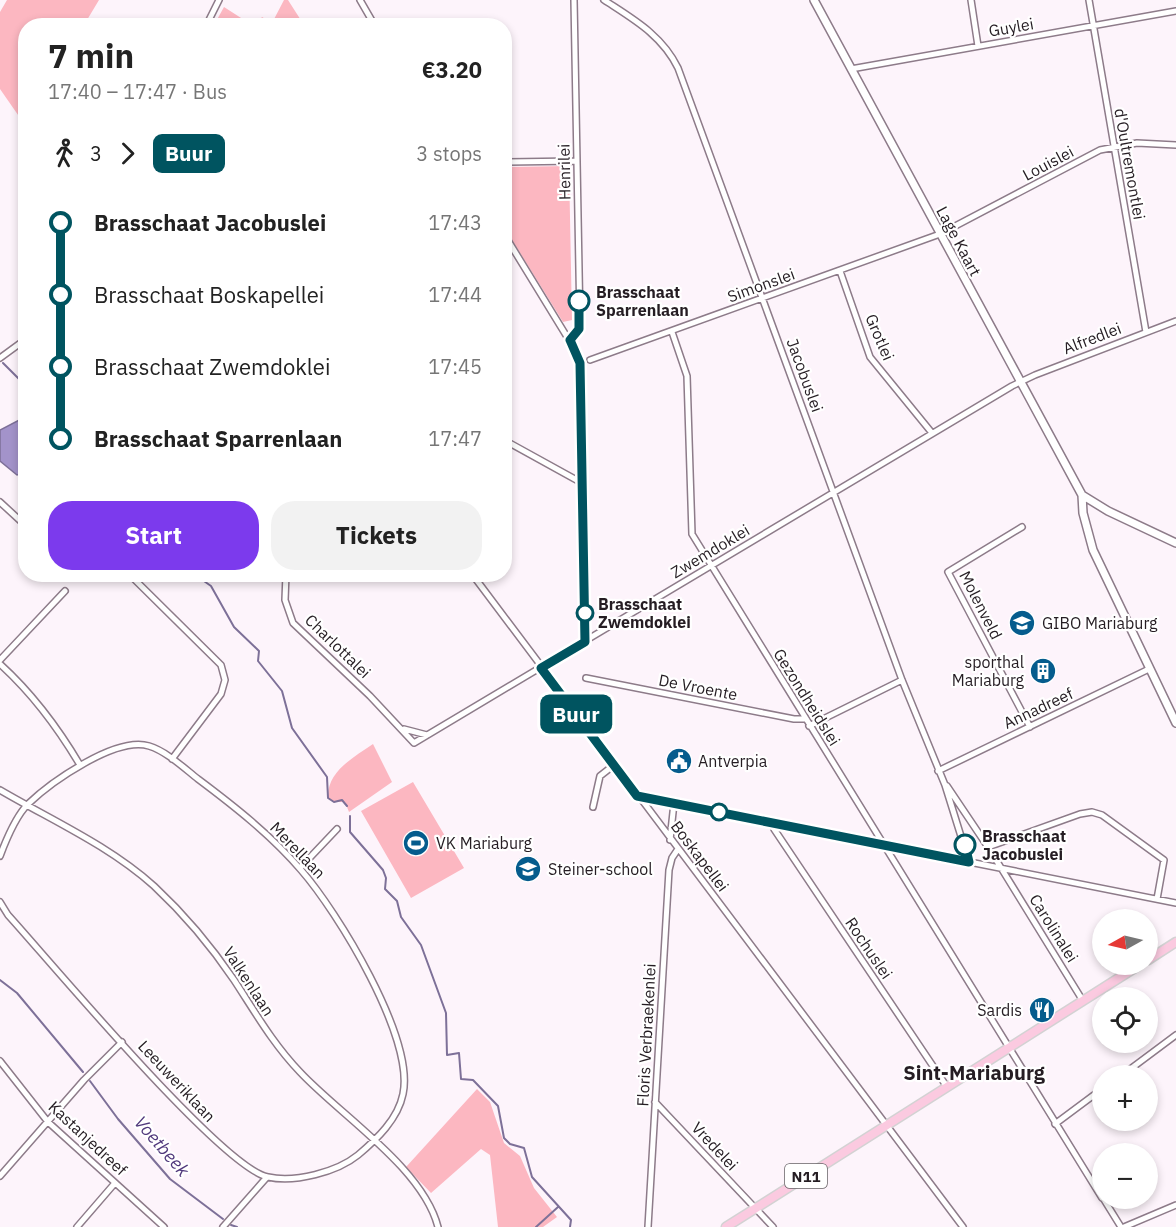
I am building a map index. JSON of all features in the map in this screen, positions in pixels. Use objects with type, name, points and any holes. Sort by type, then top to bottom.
[{"type":"main road","points":[[1158,954],[1176,942]]},
{"type":"main road","name":"N11","points":[[726,1227],[1124,975]]},
{"type":"street","points":[[210,18],[219,0]]},
{"type":"street","points":[[360,0],[370,18]]},
{"type":"street","name":"Henrilei","points":[[570,340],[578,332],[580,324],[574,0]]},
{"type":"street","name":"Jacobuslei","points":[[604,0],[651,32],[674,60],[902,680],[945,785],[969,862]]},
{"type":"street","name":"Lage Kaart","points":[[814,0],[1082,495]]},
{"type":"street","points":[[970,0],[978,46]]},
{"type":"street","name":"d'Oultremontlei","points":[[1089,0],[1146,332]]},
{"type":"street","name":"Guylei","points":[[851,69],[1176,11]]},
{"type":"street","name":"Louislei","points":[[940,234],[1100,150],[1148,142],[1176,145]]},
{"type":"street","points":[[512,162],[577,161]]},
{"type":"street","name":"Simonslei","points":[[590,360],[940,234]]},
{"type":"street","points":[[512,247],[570,340],[580,363],[585,642]]},
{"type":"street","name":"Grotlei","points":[[840,271],[870,357],[932,433]]},
{"type":"street","name":"Alfredlei","points":[[1019,382],[1176,321]]},
{"type":"street","name":"Gezondheidslei","points":[[672,332],[687,376],[689,522],[692,534],[804,719],[1092,1182]]},
{"type":"street","points":[[0,358],[18,345]]},
{"type":"street","name":"Zwemdoklei","points":[[414,743],[1019,382]]},
{"type":"street","points":[[512,444],[582,483]]},
{"type":"street","points":[[1082,495],[1108,511],[1176,543]]},
{"type":"street","points":[[1082,495],[1083,513],[1093,550],[1176,723]]},
{"type":"street","points":[[0,502],[18,519]]},
{"type":"street","name":"Molenveld","points":[[1022,527],[948,572],[1030,727]]},
{"type":"street","points":[[137,582],[221,665],[225,680],[221,694],[172,759]]},
{"type":"street","name":"Charlottalei","points":[[286,582],[285,600],[293,623],[410,735],[414,743]]},
{"type":"street","name":"Boskapellei","points":[[478,582],[963,1227]]},
{"type":"street","points":[[65,591],[0,662],[36,699],[59,729],[80,765]]},
{"type":"street","name":"Annadreef","points":[[938,771],[1149,669]]},
{"type":"street","name":"De Vroente","points":[[586,678],[794,719],[804,719]]},
{"type":"street","points":[[809,726],[902,680]]},
{"type":"street","name":"Charlottalei","points":[[410,735],[429,735]]},
{"type":"street","name":"Merellaan","points":[[26,805],[80,765],[129,745],[141,744],[152,746],[172,759],[227,801],[276,843],[300,868],[320,894],[360,959],[389,1017],[403,1058],[404,1093],[395,1115],[376,1140]]},
{"type":"street","points":[[593,807],[600,776],[614,765]]},
{"type":"street","name":"Jacobuslei","points":[[945,785],[954,794],[1002,869]]},
{"type":"street","name":"Valkenlaan","points":[[0,790],[93,841],[120,858],[155,887],[214,952],[270,1038],[301,1074],[376,1140],[424,1196],[438,1227]]},
{"type":"street","points":[[637,796],[1176,903]]},
{"type":"street","points":[[670,840],[674,803]]},
{"type":"street","points":[[0,856],[26,805]]},
{"type":"street","points":[[988,847],[1080,814],[1092,812],[1102,814],[1164,860],[1156,899]]},
{"type":"street","name":"Rochuslei","points":[[772,823],[946,1087]]},
{"type":"street","points":[[300,868],[337,829]]},
{"type":"street","name":"Floris Verbraekenlei","points":[[648,1225],[669,870],[672,858],[678,849]]},
{"type":"street","name":"Carolinalei","points":[[1002,869],[1083,1001]]},
{"type":"street","name":"Leeuweriklaan","points":[[0,902],[8,915],[210,1137],[250,1168],[267,1177]]},
{"type":"street","points":[[1136,1065],[1176,1035]]},
{"type":"street","points":[[0,1176],[84,1080],[122,1041]]},
{"type":"street","name":"Kastanjedreef","points":[[0,1061],[48,1122],[164,1227]]},
{"type":"street","points":[[1055,1124],[1092,1096]]},
{"type":"street","name":"Vredelei","points":[[655,1102],[773,1227]]},
{"type":"street","points":[[224,1227],[267,1177],[311,1176],[346,1164],[376,1140]]},
{"type":"street","points":[[77,1227],[116,1183]]},
{"type":"street","points":[[1122,1227],[1176,1205]]},
{"type":"street","name":"Gezondheidslei","points":[[1110,1209],[1122,1227]]},
{"type":"shaded area","points":[[7,0],[99,0],[88,18],[18,18],[18,115],[0,89],[0,12]]},
{"type":"shaded area","points":[[284,0],[288,0],[300,18],[275,18]]},
{"type":"shaded area","points":[[224,7],[241,18],[218,18]]},
{"type":"shaded area","points":[[569,166],[572,320],[563,322],[512,240],[512,167]]},
{"type":"shaded area","points":[[18,421],[18,475],[0,461],[0,430]]},
{"type":"shaded area","points":[[373,744],[392,782],[349,812],[345,802],[334,802],[328,798],[332,780],[343,766]]},
{"type":"shaded area","points":[[413,782],[464,868],[411,898],[361,811]]},
{"type":"shaded area","points":[[477,1089],[490,1102],[504,1143],[520,1156],[534,1188],[557,1217],[543,1227],[498,1227],[490,1155],[481,1149],[431,1193],[406,1167]]},
{"type":"waterway","points":[[3,363],[18,378]]},
{"type":"waterway","points":[[205,582],[211,586],[234,627],[259,651],[258,661],[282,691],[292,728],[327,777],[328,798],[334,802],[342,800],[347,806]]},
{"type":"waterway","points":[[350,816],[350,832],[383,870],[386,878],[385,889],[397,901],[401,917],[421,945],[446,1013],[447,1055],[459,1053],[461,1079],[473,1080],[498,1106],[504,1138],[510,1144],[524,1148],[532,1177],[571,1220],[570,1227]]},
{"type":"waterway","name":"Voetbeek","points":[[0,980],[17,993],[83,1072]]},
{"type":"waterway","name":"Voetbeek","points":[[90,1081],[118,1119],[170,1179],[223,1219]]},
{"type":"waterway","name":"Voetbeek","points":[[536,1227],[558,1207]]},
{"type":"waterway","name":"Voetbeek","points":[[231,1225],[237,1227]]},
{"type":"bus line","name":"Buur","points":[[579,301],[579,329],[570,340],[580,358],[585,642],[541,668],[637,796],[969,862],[965,845]]},
{"type":"place","name":"Brasschaat Sparrenlaan","points":[[579,301]]},
{"type":"place","name":"Brasschaat Zwemdoklei","points":[[585,613]]},
{"type":"place","name":"GIBO Mariaburg","points":[[1022,623]]},
{"type":"place","name":"sporthal Mariaburg","points":[[1043,671]]},
{"type":"place","name":"Antverpia","points":[[679,761]]},
{"type":"place","name":"VK Mariaburg","points":[[416,843]]},
{"type":"place","name":"Brasschaat Jacobuslei","points":[[965,845]]},
{"type":"place","name":"Steiner-school","points":[[528,869]]},
{"type":"place","name":"Sardis","points":[[1042,1010]]},
{"type":"district","name":"Sint-Mariaburg","points":[[974,1072]]}]
